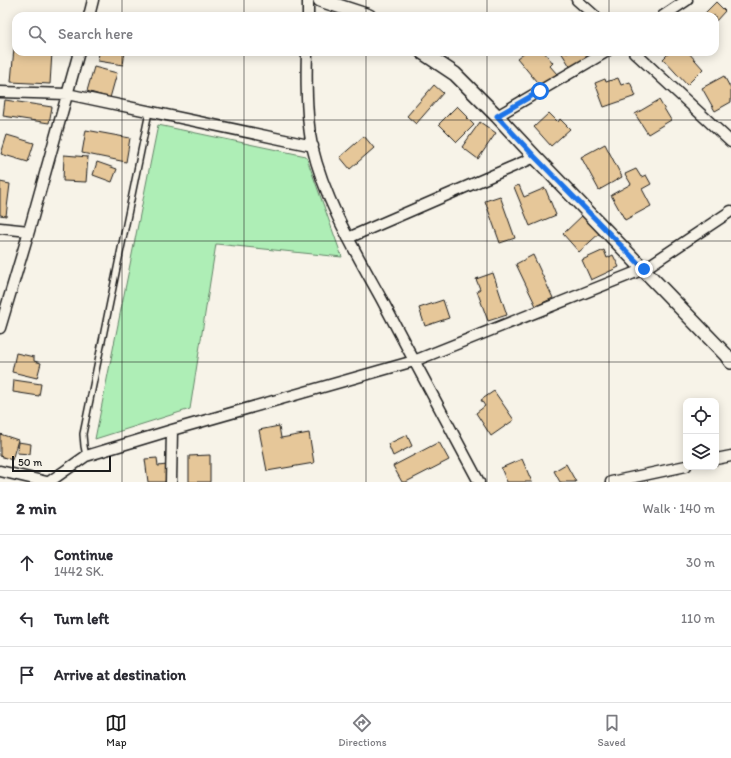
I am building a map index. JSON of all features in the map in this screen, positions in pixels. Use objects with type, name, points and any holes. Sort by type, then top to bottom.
[{"type":"street","points":[[89,12],[93,0]]},
{"type":"street","points":[[308,0],[308,12]]},
{"type":"street","points":[[320,0],[357,12]]},
{"type":"street","points":[[577,0],[590,12]]},
{"type":"street","points":[[669,12],[687,0]]},
{"type":"street","points":[[0,328],[78,56]]},
{"type":"street","points":[[307,56],[306,105],[309,129],[319,169],[327,193],[348,238],[480,482]]},
{"type":"street","points":[[428,56],[455,74],[497,116],[726,355],[731,362]]},
{"type":"street","points":[[497,116],[599,56]]},
{"type":"street","points":[[638,56],[731,142]]},
{"type":"street","points":[[0,92],[68,94],[313,146]]},
{"type":"street","points":[[348,238],[535,157]]},
{"type":"street","points":[[0,471],[48,482],[86,456],[414,361],[644,269],[731,212]]},
{"type":"street","points":[[0,228],[28,231]]},
{"type":"street","points":[[171,482],[172,430]]},
{"type":"street","points":[[719,458],[731,456]]},
{"type":"street","points":[[610,482],[683,467]]},
{"type":"lane","points":[[86,456],[83,434],[149,112]]},
{"type":"green space","points":[[158,125],[306,156],[342,257],[216,244],[190,409],[95,439]]},
{"type":"building","points":[[716,2],[725,11],[719,18],[719,12],[706,12]]},
{"type":"building","points":[[13,56],[52,56],[50,84],[11,82]]},
{"type":"building","points":[[99,56],[124,56],[123,65],[98,61]]},
{"type":"building","points":[[520,56],[547,56],[553,63],[550,66],[557,74],[541,87],[517,58]]},
{"type":"building","points":[[564,56],[590,56],[571,68]]},
{"type":"building","points":[[666,56],[692,56],[703,69],[687,85],[663,59]]},
{"type":"building","points":[[94,67],[117,73],[110,98],[87,91]]},
{"type":"building","points":[[724,76],[731,89],[731,102],[715,111],[702,88]]},
{"type":"building","points":[[618,78],[621,85],[630,82],[636,96],[604,107],[595,83],[605,79],[606,82]]},
{"type":"building","points":[[434,85],[443,93],[416,124],[407,116]]},
{"type":"building","points":[[5,100],[52,107],[49,123],[3,116]]},
{"type":"building","points":[[659,100],[671,120],[648,134],[635,114]]},
{"type":"building","points":[[457,106],[474,125],[457,142],[439,124]]},
{"type":"building","points":[[549,113],[558,122],[560,119],[570,129],[551,146],[534,127]]},
{"type":"building","points":[[480,122],[496,133],[478,159],[462,147]]},
{"type":"building","points":[[86,130],[130,138],[126,162],[82,153]]},
{"type":"building","points":[[7,135],[34,143],[28,162],[1,154]]},
{"type":"building","points":[[364,136],[374,148],[350,169],[340,157]]},
{"type":"building","points":[[605,144],[622,177],[599,190],[581,157]]},
{"type":"building","points":[[64,155],[88,157],[86,182],[63,181]]},
{"type":"building","points":[[97,162],[117,169],[112,182],[93,175]]},
{"type":"building","points":[[636,169],[641,177],[646,175],[651,184],[642,189],[651,206],[625,220],[611,195],[631,184],[625,174]]},
{"type":"building","points":[[0,182],[10,184],[6,216],[0,215]]},
{"type":"building","points":[[519,185],[524,197],[545,188],[556,215],[530,226],[514,187]]},
{"type":"building","points":[[500,196],[515,238],[500,243],[485,201]]},
{"type":"building","points":[[585,213],[602,231],[579,252],[563,234]]},
{"type":"building","points":[[604,250],[607,258],[613,255],[619,267],[591,280],[582,260]]},
{"type":"building","points":[[533,255],[553,298],[536,306],[516,264]]},
{"type":"building","points":[[493,273],[507,315],[488,321],[477,291],[480,289],[476,279]]},
{"type":"building","points":[[443,300],[449,318],[425,326],[419,308]]},
{"type":"building","points":[[16,353],[34,357],[34,361],[41,363],[37,378],[12,372]]},
{"type":"building","points":[[14,380],[41,384],[39,396],[13,392]]},
{"type":"building","points":[[494,391],[514,420],[491,436],[476,413],[485,406],[481,400]]},
{"type":"building","points":[[279,426],[281,438],[309,433],[314,463],[267,471],[259,430]]},
{"type":"building","points":[[0,434],[18,440],[12,460],[0,456]]},
{"type":"building","points":[[407,435],[412,446],[393,456],[388,444]]},
{"type":"building","points":[[18,442],[31,444],[30,454],[17,453]]},
{"type":"building","points":[[439,442],[449,460],[406,482],[402,482],[393,466]]},
{"type":"building","points":[[210,455],[210,482],[189,482],[189,456]]},
{"type":"building","points":[[157,458],[158,466],[167,465],[169,482],[148,482],[145,459]]},
{"type":"building","points":[[522,459],[532,482],[507,482],[501,468]]},
{"type":"building","points":[[566,464],[576,482],[560,482],[554,471]]},
{"type":"route","points":[[540,91],[497,116],[644,269]]}]
